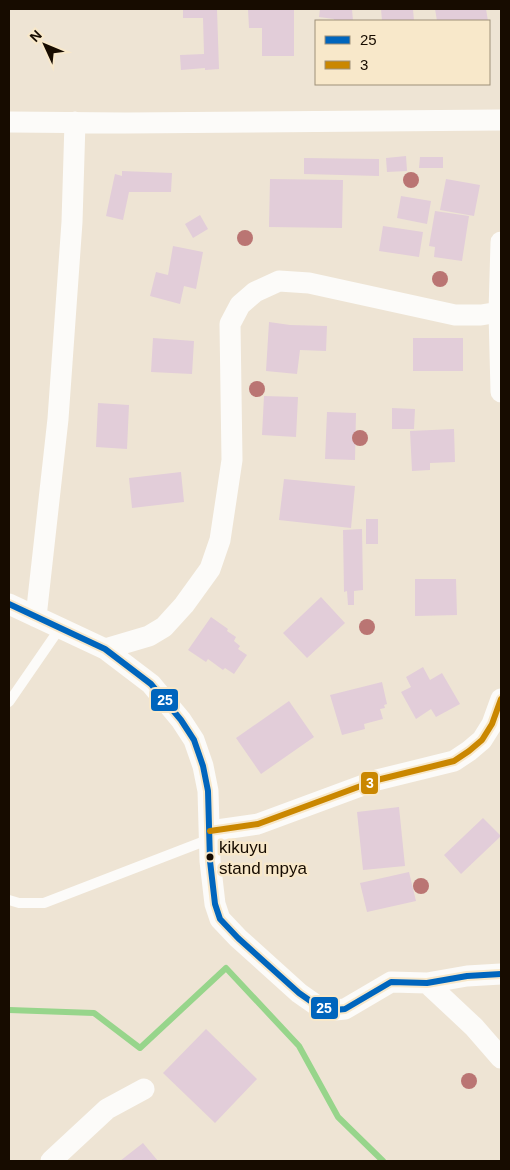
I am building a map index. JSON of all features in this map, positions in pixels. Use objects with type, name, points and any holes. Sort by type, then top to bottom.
[{"type":"street","points":[[9,122],[501,120]]},
{"type":"street","points":[[36,617],[58,419],[72,222],[75,122]]},
{"type":"street","points":[[501,242],[499,312],[501,392]]},
{"type":"street","points":[[106,649],[149,636],[164,627],[184,605],[210,569],[220,540],[232,460],[230,324],[240,305],[254,292],[279,281],[309,283],[454,315],[481,315],[499,312]]},
{"type":"street","points":[[9,604],[106,649],[151,684],[181,720],[194,740],[203,766],[208,791],[210,861],[215,904],[220,919],[238,938],[299,993],[319,1007],[335,1010],[345,1009],[391,982],[427,983],[466,976],[501,974]]},
{"type":"street","points":[[210,835],[258,824],[377,780],[454,761],[482,740],[492,724],[501,699]]},
{"type":"street","points":[[427,983],[474,1027],[501,1058]]},
{"type":"street","points":[[51,1161],[107,1109],[144,1089]]},
{"type":"lane","points":[[9,702],[60,628]]},
{"type":"lane","points":[[9,900],[44,903],[210,835]]},
{"type":"building","points":[[183,9],[217,9],[219,69],[181,70],[180,55],[204,54],[203,18],[183,18]]},
{"type":"building","points":[[248,9],[294,9],[294,56],[262,56],[262,28],[249,28]]},
{"type":"building","points":[[320,9],[352,9],[353,20],[334,20],[319,17]]},
{"type":"building","points":[[381,9],[413,9],[414,20],[382,20]]},
{"type":"building","points":[[435,9],[486,9],[488,20],[437,20]]},
{"type":"building","points":[[406,156],[407,171],[387,172],[386,158]]},
{"type":"building","points":[[420,157],[443,157],[443,168],[419,168]]},
{"type":"building","points":[[304,158],[379,159],[379,176],[304,174]]},
{"type":"building","points":[[122,171],[172,173],[171,192],[129,192],[123,220],[106,216],[115,174],[122,176]]},
{"type":"building","points":[[270,179],[343,180],[342,228],[269,227]]},
{"type":"building","points":[[446,179],[480,185],[474,216],[440,210]]},
{"type":"building","points":[[401,196],[431,201],[427,224],[397,218]]},
{"type":"building","points":[[435,211],[469,216],[462,261],[434,257],[435,247],[429,246]]},
{"type":"building","points":[[200,215],[208,229],[193,238],[185,224]]},
{"type":"building","points":[[383,226],[423,232],[419,257],[379,251]]},
{"type":"building","points":[[173,246],[203,252],[196,289],[184,286],[180,304],[150,296],[156,272],[168,275]]},
{"type":"building","points":[[269,322],[290,325],[327,326],[326,351],[300,350],[297,374],[266,371]]},
{"type":"building","points":[[153,338],[194,341],[192,374],[151,372]]},
{"type":"building","points":[[413,338],[463,338],[463,371],[413,371]]},
{"type":"building","points":[[264,396],[298,397],[296,437],[262,435]]},
{"type":"building","points":[[98,403],[129,405],[127,449],[96,447]]},
{"type":"building","points":[[392,408],[415,409],[414,429],[392,429]]},
{"type":"building","points":[[327,412],[356,413],[355,460],[325,459]]},
{"type":"building","points":[[454,429],[455,462],[430,463],[430,470],[412,471],[410,431]]},
{"type":"building","points":[[181,472],[184,502],[132,508],[129,478]]},
{"type":"building","points":[[284,479],[355,486],[351,528],[279,520]]},
{"type":"building","points":[[366,519],[378,519],[378,544],[366,544]]},
{"type":"building","points":[[362,529],[363,590],[354,591],[354,605],[348,605],[347,591],[344,592],[343,530]]},
{"type":"building","points":[[415,579],[456,579],[457,615],[415,616]]},
{"type":"building","points":[[321,597],[345,623],[307,658],[283,633]]},
{"type":"building","points":[[211,617],[236,637],[234,641],[240,646],[238,649],[247,655],[234,674],[225,668],[223,670],[208,659],[206,662],[188,650]]},
{"type":"building","points":[[423,667],[430,680],[442,673],[460,704],[436,717],[431,709],[416,719],[401,692],[411,687],[406,677]]},
{"type":"building","points":[[382,682],[387,704],[384,705],[385,708],[380,709],[383,719],[364,724],[365,729],[342,735],[330,695]]},
{"type":"building","points":[[289,701],[314,737],[261,774],[236,738]]},
{"type":"building","points":[[399,807],[405,866],[363,870],[357,812]]},
{"type":"building","points":[[483,818],[501,836],[461,874],[444,855]]},
{"type":"building","points":[[409,872],[416,901],[367,912],[360,883]]},
{"type":"building","points":[[206,1029],[257,1079],[215,1123],[163,1073]]},
{"type":"building","points":[[143,1143],[158,1161],[120,1161]]},
{"type":"waterway","points":[[9,1010],[94,1013],[140,1048],[226,968],[299,1046],[338,1117],[383,1161]]},
{"type":"transit line","name":"25","points":[[9,604],[105,649],[151,684],[181,720],[194,740],[203,766],[208,791],[210,861],[215,904],[220,919],[238,938],[299,993],[319,1007],[335,1010],[345,1009],[391,982],[427,983],[467,976],[501,974]]},
{"type":"transit line","name":"3","points":[[210,831],[258,824],[377,780],[454,761],[482,740],[492,724],[501,699]]},
{"type":"place","name":"kikuyu stand mpya","points":[[210,857]]}]
